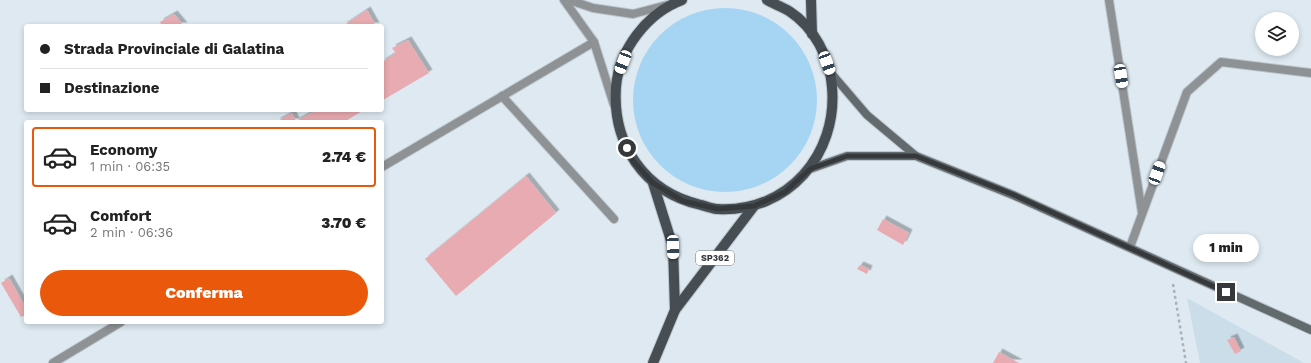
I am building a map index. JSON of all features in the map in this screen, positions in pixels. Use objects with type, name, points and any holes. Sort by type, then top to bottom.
[{"type":"main road","name":"SP362","points":[[682,0],[672,4],[647,22],[628,47],[617,76],[615,107],[620,135],[633,161],[653,183],[683,201],[718,209],[754,206],[785,192],[810,169],[827,139],[834,106],[831,73],[824,52],[812,34],[790,12],[767,0]]},
{"type":"main road","points":[[811,0],[812,34]]},
{"type":"main road","points":[[831,73],[867,115],[916,156],[1014,195],[1311,330]]},
{"type":"main road","points":[[810,169],[847,156],[916,156]]},
{"type":"main road","name":"SP362","points":[[653,183],[673,247],[675,310]]},
{"type":"main road","name":"SP362","points":[[653,363],[675,310],[754,206]]},
{"type":"street","points":[[564,0],[594,42],[615,107]]},
{"type":"street","points":[[569,0],[593,8],[633,14],[672,4]]},
{"type":"street","points":[[1109,0],[1142,213]]},
{"type":"street","points":[[384,166],[594,42]]},
{"type":"street","points":[[1130,247],[1187,92],[1221,62],[1311,73]]},
{"type":"street","points":[[502,96],[614,219]]},
{"type":"street","points":[[53,363],[118,324]]},
{"type":"path","points":[[1170,266],[1186,363]]},
{"type":"shaded area","points":[[725,8],[743,10],[760,15],[776,24],[790,35],[801,49],[810,65],[815,82],[817,100],[815,118],[810,135],[801,151],[790,165],[776,176],[760,185],[743,190],[725,192],[707,190],[690,185],[674,176],[660,165],[649,151],[640,135],[635,118],[633,100],[635,82],[640,65],[649,49],[660,35],[674,24],[690,15],[707,10]]},
{"type":"shaded area","points":[[1187,298],[1304,363],[1200,363]]},
{"type":"building","points":[[367,10],[375,24],[346,24]]},
{"type":"building","points":[[174,14],[182,24],[161,24],[160,22]]},
{"type":"building","points":[[408,40],[429,73],[384,99],[384,61],[396,53],[392,48]]},
{"type":"building","points":[[313,112],[361,112],[347,120],[298,120]]},
{"type":"building","points":[[292,113],[296,120],[280,120]]},
{"type":"building","points":[[526,176],[556,213],[456,296],[425,259]]},
{"type":"building","points":[[883,219],[909,233],[903,245],[877,230]]},
{"type":"building","points":[[860,265],[869,269],[867,274],[857,269]]},
{"type":"building","points":[[9,278],[24,304],[24,316],[21,317],[1,283]]},
{"type":"building","points":[[1234,337],[1241,351],[1235,354],[1227,340]]},
{"type":"building","points":[[999,352],[1019,363],[993,363]]},
{"type":"route","points":[[627,148],[633,161],[653,183],[683,201],[718,209],[754,206],[785,192],[810,169],[847,156],[916,156],[1014,195],[1226,292]]}]
